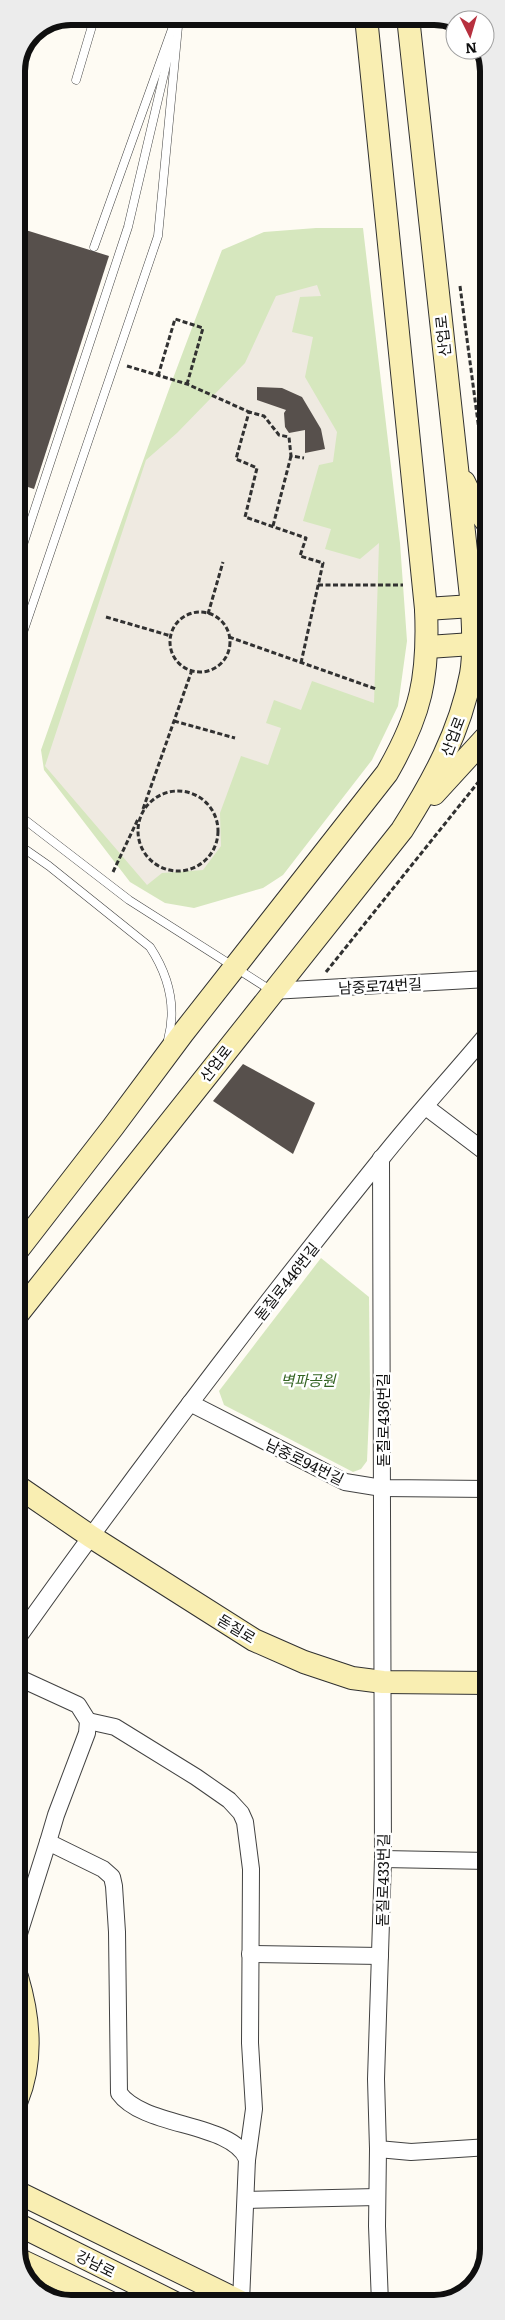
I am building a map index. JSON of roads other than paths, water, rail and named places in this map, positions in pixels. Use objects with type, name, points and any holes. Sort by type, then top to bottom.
[{"type":"main road","points":[[25,1239],[234,967],[387,773],[405,740],[418,705],[426,668],[428,647],[426,609],[367,25]]},
{"type":"main road","name":"산업로","points":[[409,25],[456,461],[480,605]]},
{"type":"main road","points":[[456,461],[465,486],[480,511]]},
{"type":"main road","points":[[426,609],[480,605]]},
{"type":"main road","points":[[428,647],[480,643]]},
{"type":"main road","name":"산업로","points":[[25,1304],[402,830],[426,792],[445,755],[460,718],[480,646]]},
{"type":"main road","points":[[402,830],[480,745]]},
{"type":"main road","name":"돋질로","points":[[25,1491],[90,1536],[254,1640],[304,1662],[352,1678],[383,1682],[480,1683]]},
{"type":"main road","points":[[25,2011],[28,2044],[25,2070]]},
{"type":"main road","points":[[25,2196],[226,2295]]},
{"type":"main road","name":"강남로","points":[[25,2228],[159,2295]]},
{"type":"main road","points":[[27,2263],[94,2295]]},
{"type":"street","name":"남중로74번길","points":[[272,991],[480,979]]},
{"type":"street","name":"돋질로446번길","points":[[25,1628],[90,1536],[190,1403],[382,1158],[480,1043]]},
{"type":"street","points":[[426,1107],[480,1148]]},
{"type":"street","name":"돋질로436번길","points":[[382,1158],[383,1682]]},
{"type":"street","name":"남중로94번길","points":[[190,1403],[345,1482],[382,1488],[480,1489]]},
{"type":"street","points":[[25,1682],[78,1705],[88,1721],[87,1733],[56,1815],[25,1915]]},
{"type":"street","name":"돋질로433번길","points":[[380,2295],[376,2079],[383,1859],[383,1682]]},
{"type":"street","points":[[88,1721],[115,1727],[196,1777],[229,1800],[241,1813],[245,1822],[250,1848],[250,2043],[254,2109],[247,2160],[242,2295]]},
{"type":"street","points":[[48,1842],[103,1869],[112,1877],[117,1932],[119,2093],[125,2103],[136,2110],[173,2120],[233,2143],[244,2151],[247,2160]]},
{"type":"street","points":[[383,1859],[480,1861]]},
{"type":"street","points":[[250,1954],[380,1956]]},
{"type":"street","points":[[378,2149],[411,2152],[480,2148]]},
{"type":"street","points":[[246,2200],[378,2197]]},
{"type":"lane","points":[[76,80],[92,25]]},
{"type":"lane","points":[[94,247],[175,25]]},
{"type":"lane","points":[[25,539],[128,227],[176,25]]},
{"type":"lane","points":[[25,629],[158,236],[177,25]]},
{"type":"lane","points":[[25,618],[33,608]]},
{"type":"lane","points":[[25,820],[129,900],[272,991]]},
{"type":"lane","points":[[25,849],[49,866],[150,947],[164,971],[172,1006],[171,1031],[164,1058]]},
{"type":"park label","name":"벽파공원","points":[[308,1379]]}]
